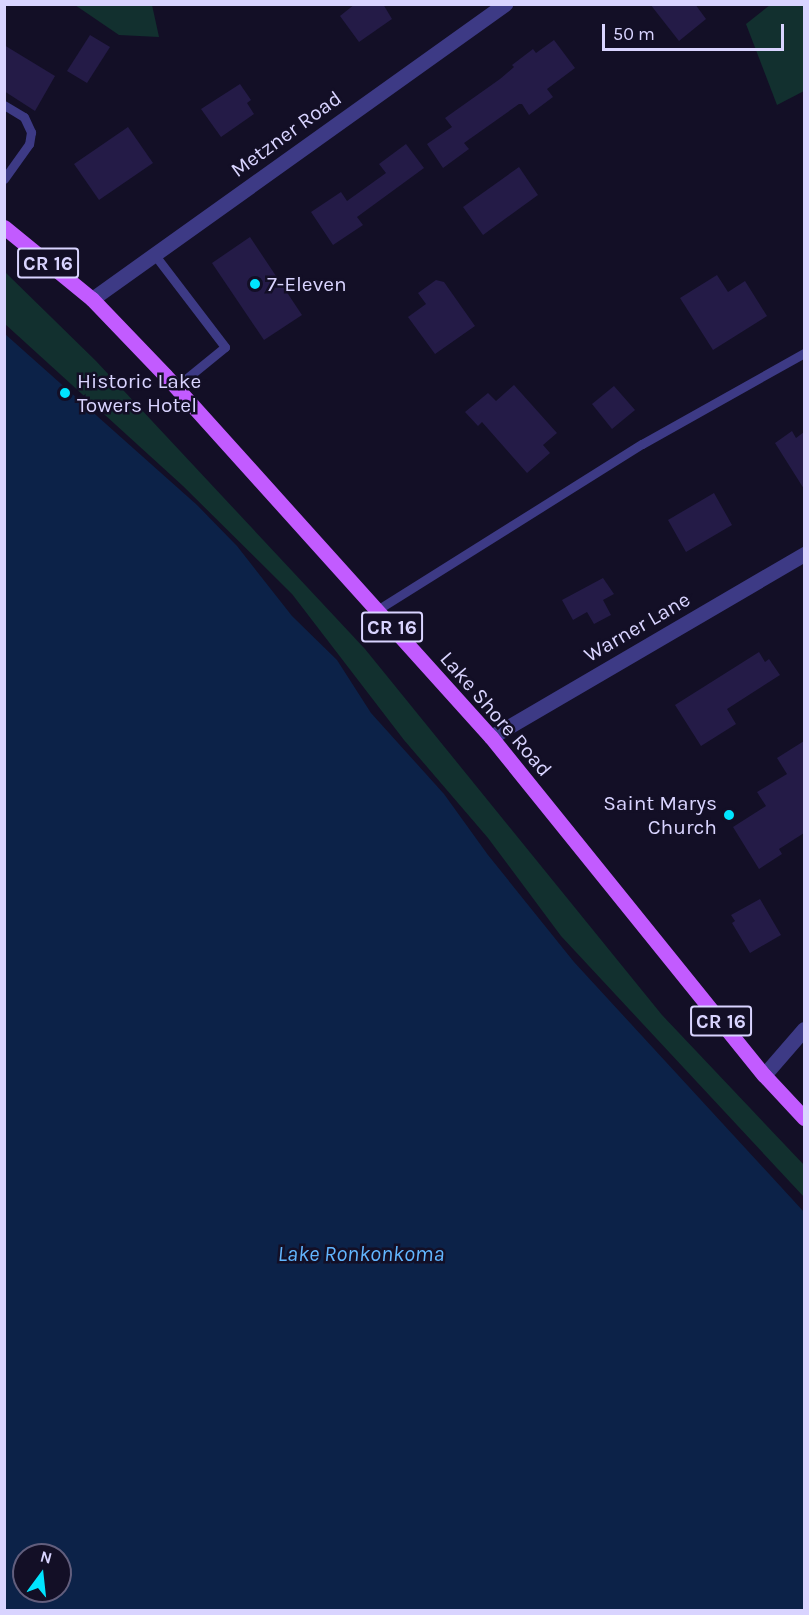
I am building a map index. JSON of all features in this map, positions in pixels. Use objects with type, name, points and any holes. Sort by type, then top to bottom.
[{"type":"main road","name":"CR 16","points":[[4,227],[92,299]]},
{"type":"main road","name":"Lake Shore Road","points":[[92,299],[176,387],[491,737],[764,1075],[804,1118]]},
{"type":"street","name":"Metzner Road","points":[[92,299],[505,4]]},
{"type":"street","name":"Warner Lane","points":[[491,737],[804,554]]},
{"type":"street","points":[[764,1075],[804,1029]]},
{"type":"lane","points":[[4,105],[24,117],[31,132],[29,144],[4,179]]},
{"type":"lane","points":[[154,254],[225,347],[176,387]]},
{"type":"lane","points":[[377,610],[642,444],[804,353]]},
{"type":"green space","points":[[75,5],[152,5],[159,37],[119,35]]},
{"type":"green space","points":[[770,5],[804,5],[804,91],[777,105],[746,24]]},
{"type":"green space","points":[[4,271],[96,361],[365,649],[662,1015],[804,1165],[804,1197],[561,936],[488,838],[404,740],[292,594],[183,486],[5,324]]},
{"type":"water","name":"Lake Ronkonkoma","points":[[5,334],[197,505],[237,546],[292,616],[337,660],[371,713],[444,794],[488,855],[574,962],[804,1212],[804,1610],[5,1610]]},
{"type":"building","points":[[355,4],[383,4],[392,19],[359,42],[340,16]]},
{"type":"building","points":[[650,4],[695,4],[706,19],[679,41]]},
{"type":"building","points":[[90,35],[110,47],[87,83],[67,71]]},
{"type":"building","points":[[554,40],[575,68],[547,89],[553,97],[529,115],[522,104],[519,104],[464,143],[469,149],[443,168],[427,144],[452,127],[445,118],[500,79],[514,67],[512,65],[533,49],[536,53]]},
{"type":"building","points":[[4,45],[55,76],[35,111],[4,91]]},
{"type":"building","points":[[240,84],[251,100],[247,103],[254,114],[221,137],[201,109]]},
{"type":"building","points":[[128,127],[153,163],[99,200],[74,164]]},
{"type":"building","points":[[406,144],[424,168],[357,217],[363,225],[333,245],[311,212],[341,192],[347,201],[386,173],[379,164]]},
{"type":"building","points":[[519,167],[538,195],[483,235],[463,207]]},
{"type":"building","points":[[250,237],[302,315],[264,340],[212,263]]},
{"type":"building","points":[[717,275],[728,292],[745,281],[767,316],[713,350],[680,298]]},
{"type":"building","points":[[436,280],[444,282],[475,326],[435,354],[408,317],[426,304],[418,293]]},
{"type":"building","points":[[514,385],[557,433],[543,445],[550,453],[527,473],[482,422],[478,426],[465,412],[488,393],[496,401]]},
{"type":"building","points":[[614,386],[635,410],[612,429],[592,404]]},
{"type":"building","points":[[792,431],[796,438],[804,432],[804,489],[775,443]]},
{"type":"building","points":[[714,493],[732,525],[686,552],[668,520]]},
{"type":"building","points":[[603,578],[614,594],[603,600],[611,615],[594,624],[587,612],[573,620],[562,600]]},
{"type":"building","points":[[759,652],[765,662],[769,659],[780,675],[727,709],[736,724],[701,746],[675,705]]},
{"type":"building","points":[[804,741],[804,833],[779,849],[782,854],[759,869],[733,827],[766,806],[757,792],[787,774],[777,758]]},
{"type":"building","points":[[760,899],[781,935],[750,953],[732,923],[735,921],[731,915]]},
{"type":"place","name":"7-Eleven","points":[[255,284]]},
{"type":"place","name":"Historic Lake Towers Hotel","points":[[65,393]]},
{"type":"place","name":"Saint Marys Church","points":[[729,815]]}]
